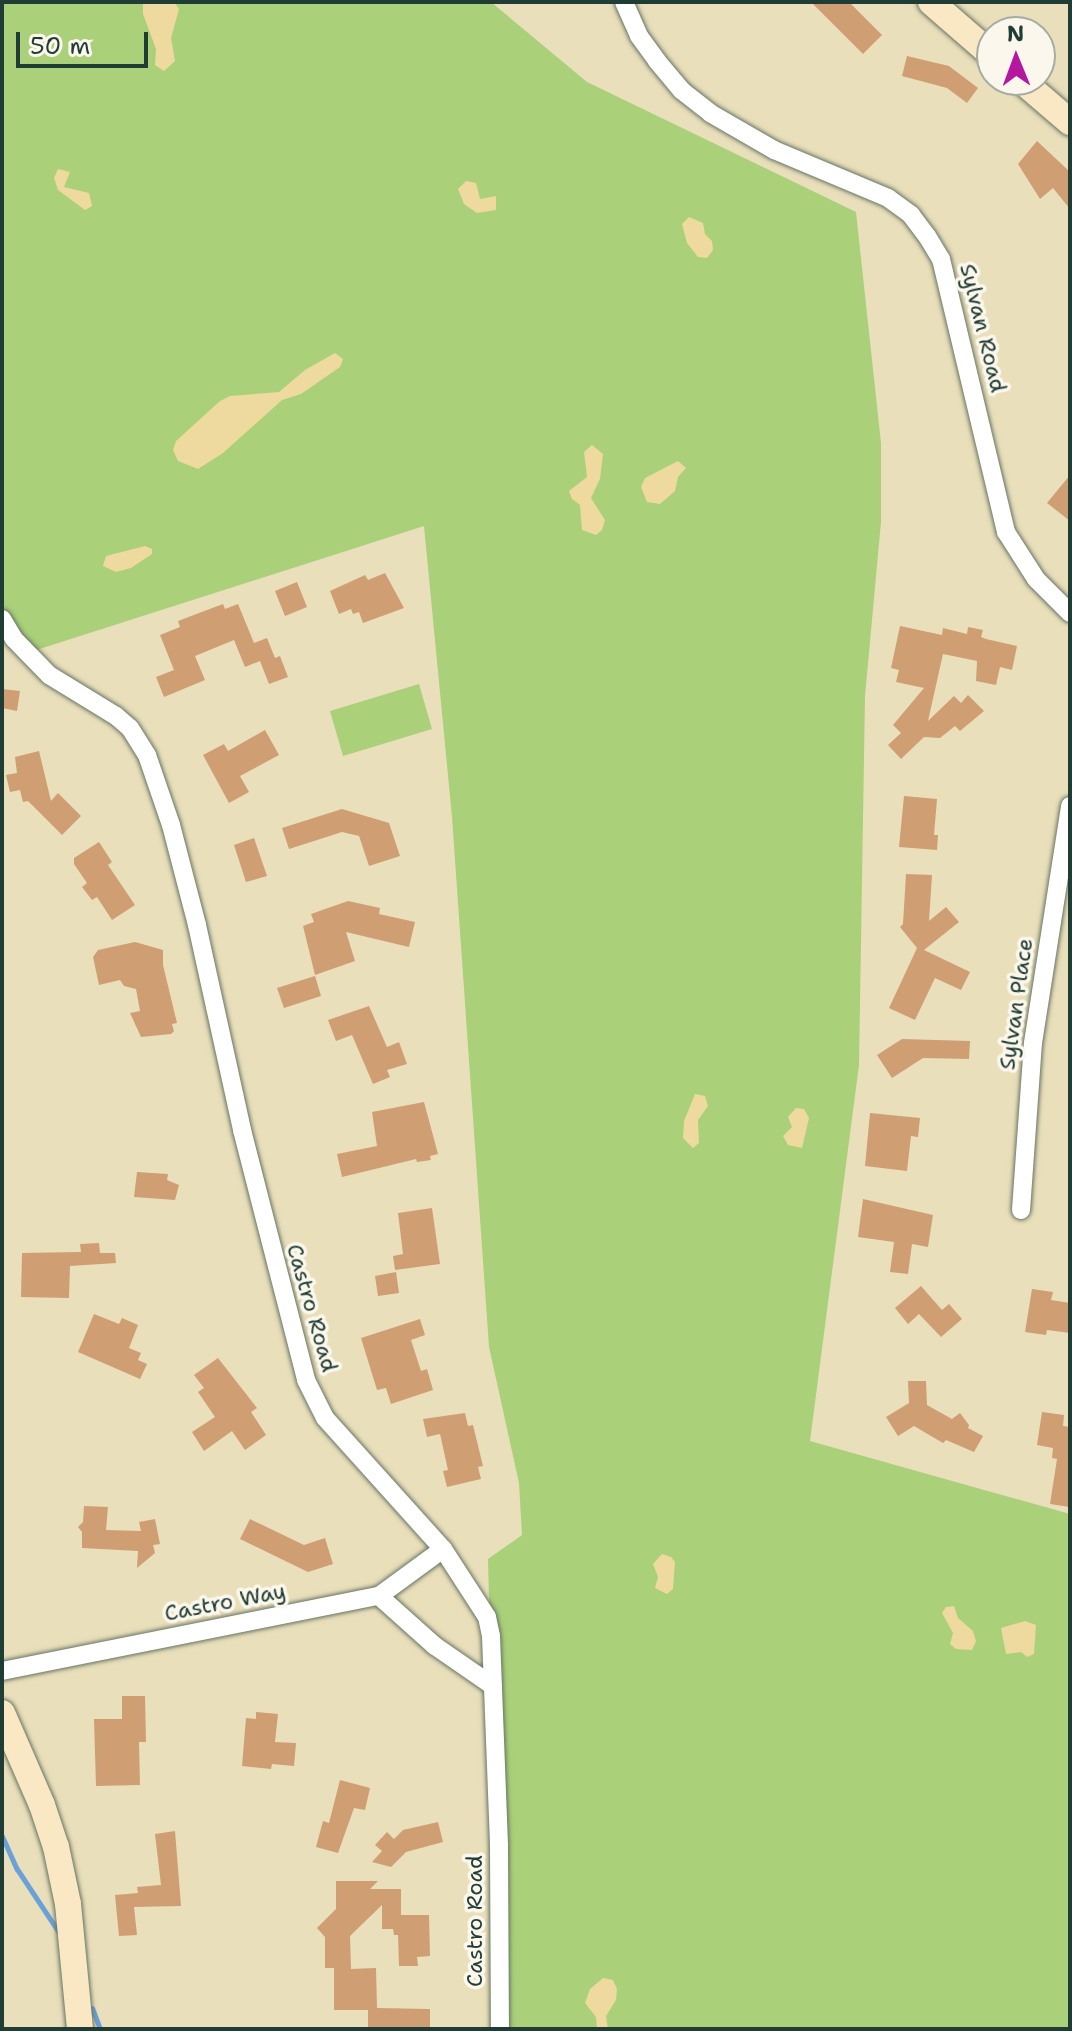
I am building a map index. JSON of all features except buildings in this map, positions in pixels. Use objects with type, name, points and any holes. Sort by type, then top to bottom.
[{"type":"street","name":"Sylvan Road","points":[[624,2],[639,36],[657,61],[681,90],[710,113],[774,150],[888,198],[911,215],[927,236],[945,274],[1006,532],[1036,579],[1070,613]]},
{"type":"street","points":[[931,2],[976,41]]},
{"type":"street","points":[[1040,96],[1070,122]]},
{"type":"street","name":"Castro Road","points":[[2,619],[14,639],[49,675],[116,716],[135,735],[147,755],[171,825],[197,925],[242,1130],[306,1380],[325,1418],[443,1549],[487,1617],[493,1686],[500,2029]]},
{"type":"street","name":"Sylvan Place","points":[[1021,1210],[1033,1043],[1070,806]]},
{"type":"street","name":"Castro Way","points":[[2,1671],[379,1596],[443,1549]]},
{"type":"street","points":[[379,1596],[435,1646],[493,1686]]},
{"type":"street","points":[[2,1713],[42,1805],[56,1847],[70,1918],[80,2029]]},
{"type":"green space","points":[[2,2],[491,2],[587,82],[856,212],[881,443],[881,522],[865,696],[859,1065],[810,1441],[1070,1514],[1070,2029],[500,2029],[488,1559],[522,1535],[519,1483],[489,1347],[452,817],[424,526],[27,653],[2,619]]},
{"type":"green space","points":[[419,684],[432,729],[343,756],[330,711]]},
{"type":"sand","points":[[143,2],[174,2],[179,9],[171,38],[175,61],[164,71],[155,65],[156,49],[143,14]]},
{"type":"sand","points":[[58,169],[70,172],[64,187],[89,193],[92,206],[85,210],[58,190],[54,178]]},
{"type":"sand","points":[[466,181],[476,183],[480,199],[496,196],[496,210],[477,213],[464,204],[458,189]]},
{"type":"sand","points":[[689,217],[703,223],[705,234],[712,241],[713,250],[707,258],[698,257],[687,243],[682,224]]},
{"type":"sand","points":[[335,353],[343,359],[340,367],[301,394],[282,400],[223,453],[198,469],[178,461],[173,450],[176,441],[220,401],[230,396],[279,392],[305,370]]},
{"type":"sand","points":[[592,445],[603,454],[600,479],[591,498],[605,520],[602,530],[596,535],[582,530],[580,505],[572,499],[569,491],[587,477],[584,452]]},
{"type":"sand","points":[[678,461],[686,468],[678,477],[675,491],[660,504],[647,502],[641,487],[645,478]]},
{"type":"sand","points":[[145,546],[152,549],[152,554],[131,568],[116,572],[103,566],[106,556]]},
{"type":"sand","points":[[695,1094],[705,1096],[708,1106],[698,1120],[699,1143],[693,1148],[683,1138],[684,1121]]},
{"type":"sand","points":[[796,1108],[804,1109],[809,1118],[802,1148],[788,1145],[783,1136],[792,1127],[788,1117]]},
{"type":"sand","points":[[662,1554],[675,1562],[673,1589],[667,1594],[655,1588],[658,1577],[653,1564]]},
{"type":"sand","points":[[954,1606],[958,1618],[973,1631],[976,1641],[972,1650],[956,1649],[950,1644],[953,1633],[942,1613],[946,1607]]},
{"type":"sand","points":[[1025,1621],[1036,1625],[1034,1654],[1027,1657],[1021,1652],[1006,1654],[1001,1628]]},
{"type":"sand","points":[[603,1978],[613,1980],[617,1989],[616,2000],[606,2016],[608,2029],[597,2029],[596,2017],[585,2003],[590,1989]]},
{"type":"waterway","points":[[2,1836],[17,1869],[60,1934]]},
{"type":"waterway","points":[[92,2008],[100,2029]]}]
